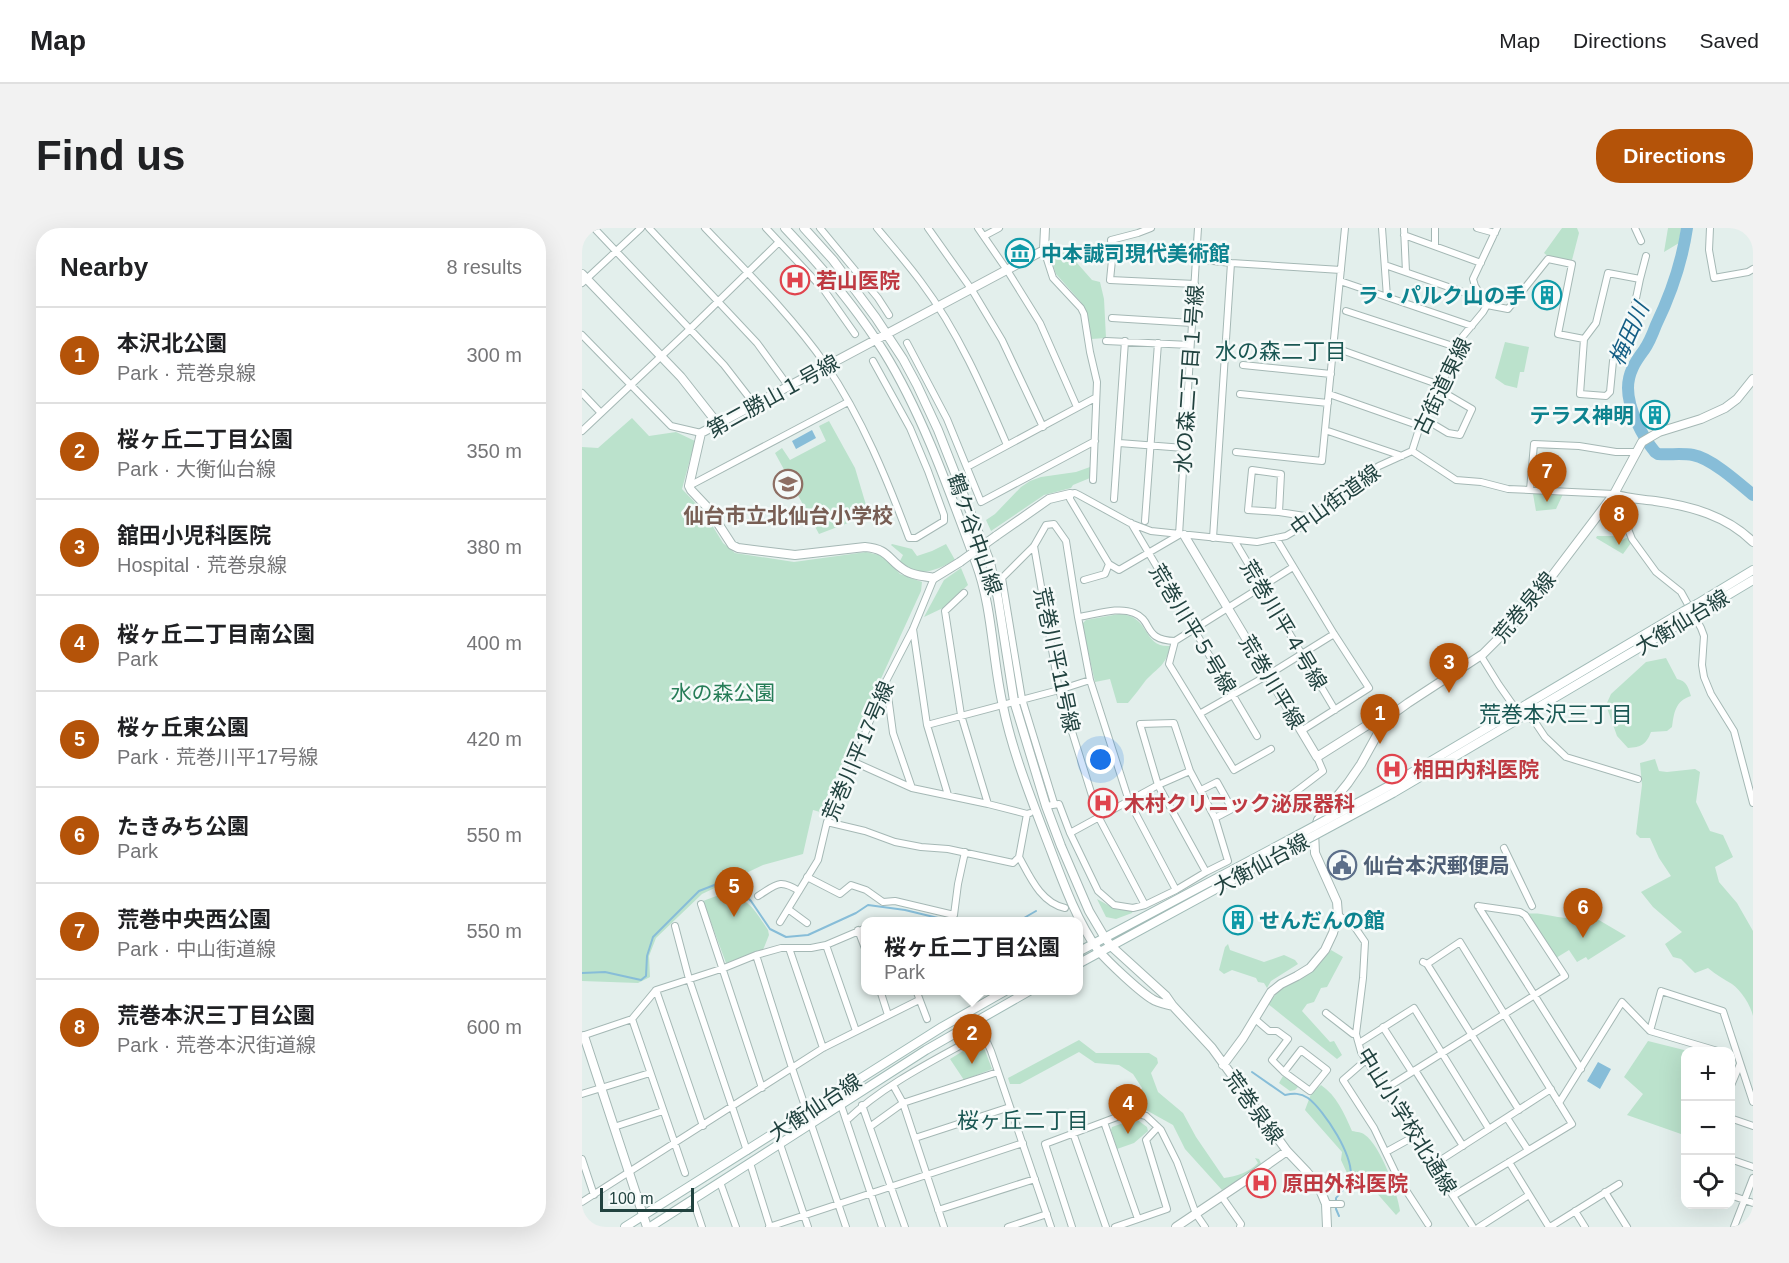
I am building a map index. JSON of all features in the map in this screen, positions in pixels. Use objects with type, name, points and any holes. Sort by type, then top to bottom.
[{"type":"main road","name":"大衡仙台線","points":[[1699,608],[1753,570]]},
{"type":"main road","name":"大衡仙台線","points":[[1083,951],[1111,946],[1391,790],[1686,615],[1753,580]]},
{"type":"main road","name":"大衡仙台線","points":[[1083,960],[1105,938],[1300,839]]},
{"type":"main road","name":"大衡仙台線","points":[[625,1227],[942,1027],[998,995]]},
{"type":"main road","name":"大衡仙台線","points":[[648,1227],[951,1034],[1022,995]]},
{"type":"street","points":[[594,228],[724,364],[754,405]]},
{"type":"street","points":[[641,228],[583,279],[681,377],[718,424]]},
{"type":"street","points":[[649,228],[757,343],[789,387]]},
{"type":"street","points":[[705,228],[790,319],[826,366],[848,402],[888,481],[909,538],[916,538],[944,522],[944,514],[910,428],[873,361]]},
{"type":"street","points":[[766,228],[824,290],[855,334]]},
{"type":"street","points":[[785,228],[851,305],[892,366],[921,423],[977,566],[1002,704],[1036,811],[1062,880],[1081,917]]},
{"type":"street","name":"鶴ケ谷中山線","points":[[804,228],[838,267],[887,333],[917,385],[947,453],[990,562],[1018,700],[1050,804],[1089,911],[1111,946],[1166,996],[1212,1048],[1223,1065]]},
{"type":"street","points":[[820,228],[879,299],[889,315]]},
{"type":"street","points":[[877,228],[922,282],[952,331],[982,387],[1007,445]]},
{"type":"street","points":[[928,228],[972,290],[1002,340],[1043,427]]},
{"type":"street","points":[[978,228],[1040,324],[1077,407]]},
{"type":"street","points":[[984,236],[999,228]]},
{"type":"street","points":[[1045,228],[1044,250],[1053,278],[1084,314],[1097,382],[1093,480]]},
{"type":"street","points":[[1151,228],[1111,240],[1110,280],[1195,284]]},
{"type":"street","points":[[1196,259],[1198,228]]},
{"type":"street","points":[[1236,452],[1322,460],[1345,228]]},
{"type":"street","points":[[1382,228],[1387,297]]},
{"type":"street","points":[[1435,228],[1435,246]]},
{"type":"street","points":[[1478,228],[1496,230],[1473,279],[1474,286],[1485,302]]},
{"type":"street","points":[[1635,228],[1641,241]]},
{"type":"street","points":[[1710,228],[1709,250],[1714,278],[1753,269]]},
{"type":"street","points":[[1406,272],[1404,232],[1481,263]]},
{"type":"street","points":[[582,431],[780,242]]},
{"type":"street","name":"第二勝山１号線","points":[[688,486],[701,433],[1044,250]]},
{"type":"street","points":[[1640,279],[1608,273],[1596,323],[1584,339],[1580,394],[1606,396],[1610,392],[1613,361],[1628,337],[1646,256]]},
{"type":"street","name":"水の森二丁目１号線","points":[[1181,535],[1196,259],[1341,270]]},
{"type":"street","points":[[1385,265],[1508,309],[1548,259],[1572,264],[1558,334],[1584,339]]},
{"type":"street","points":[[838,267],[847,260]]},
{"type":"street","points":[[1213,538],[1231,263]]},
{"type":"street","points":[[1340,281],[1472,326]]},
{"type":"street","points":[[824,290],[833,282]]},
{"type":"street","points":[[868,306],[879,299]]},
{"type":"street","name":"古街道東線","points":[[1412,451],[1423,418],[1448,371],[1456,347],[1483,312],[1485,302]]},
{"type":"street","points":[[841,312],[851,305]]},
{"type":"street","points":[[1346,311],[1456,347]]},
{"type":"street","points":[[1112,318],[1192,322]]},
{"type":"street","points":[[582,335],[671,426],[701,433]]},
{"type":"street","points":[[1107,341],[1190,345]]},
{"type":"street","points":[[1114,499],[1125,341]]},
{"type":"street","points":[[907,343],[947,419],[981,502],[1095,441]]},
{"type":"street","points":[[1145,521],[1158,344]]},
{"type":"street","points":[[1333,347],[1439,387],[1472,409],[1461,435],[1448,433],[1423,418]]},
{"type":"street","points":[[903,359],[913,353]]},
{"type":"street","points":[[1243,365],[1331,374]]},
{"type":"street","points":[[880,373],[892,366]]},
{"type":"street","name":"荒巻泉線","points":[[1327,1227],[1329,1204],[1319,1187],[1287,1150],[1223,1065],[1271,992],[1310,968],[1325,951],[1334,933],[1338,915],[1337,902],[1315,853],[1314,832],[1318,820],[1361,765],[1390,716],[1481,656],[1533,601],[1614,494],[1642,442],[1653,434],[1714,414],[1737,399],[1753,380]]},
{"type":"street","points":[[582,393],[601,413]]},
{"type":"street","points":[[1240,394],[1328,403]]},
{"type":"street","points":[[1329,394],[1420,426]]},
{"type":"street","points":[[967,467],[1095,398]]},
{"type":"street","points":[[848,402],[688,486],[708,508],[732,545],[738,548],[801,555],[872,547],[883,551],[904,570],[934,578],[1049,499],[1070,494],[1070,499],[1109,564],[1119,570],[1181,535]]},
{"type":"street","points":[[910,428],[921,423]]},
{"type":"street","points":[[1325,430],[1402,456]]},
{"type":"street","points":[[1119,443],[1184,448]]},
{"type":"street","points":[[1530,490],[1534,444],[1636,452]]},
{"type":"street","points":[[947,453],[959,448]]},
{"type":"street","points":[[1412,451],[1455,480],[1481,482],[1508,489],[1614,494],[1628,499],[1657,501],[1714,515],[1725,520],[1753,542]]},
{"type":"street","name":"中山街道線","points":[[1070,494],[1079,495],[1130,523],[1151,531],[1257,542],[1286,536],[1298,529],[1350,484],[1379,466],[1412,451]]},
{"type":"street","points":[[928,471],[939,467]]},
{"type":"street","points":[[1279,512],[1281,474],[1252,470],[1248,510],[1311,517]]},
{"type":"street","points":[[1614,494],[1632,539],[1656,572],[1673,584],[1687,600],[1698,622],[1704,636],[1702,665],[1704,677],[1711,694],[1734,731],[1753,803]]},
{"type":"street","name":"荒巻川平５号線","points":[[1130,523],[1257,736]]},
{"type":"street","points":[[1018,700],[1002,578],[1034,546],[1046,525],[1054,524],[1066,541],[1090,680],[1129,801],[1176,890]]},
{"type":"street","name":"荒巻川平線","points":[[1181,535],[1317,757]]},
{"type":"street","points":[[1276,538],[1369,688],[1301,730]]},
{"type":"street","name":"荒巻川平４号線","points":[[1234,540],[1335,710]]},
{"type":"street","name":"荒巻川平11号線","points":[[1034,546],[1059,690],[1099,818],[1145,905]]},
{"type":"street","points":[[1084,580],[1105,574],[1109,564]]},
{"type":"street","points":[[1078,617],[1119,610],[1131,612],[1141,617],[1155,637],[1175,641],[1293,567]]},
{"type":"street","name":"荒巻川平17号線","points":[[780,922],[818,860],[827,822],[886,681],[913,629],[934,578]]},
{"type":"street","points":[[964,593],[945,611],[961,715],[988,804]]},
{"type":"street","points":[[913,629],[927,725],[948,795]]},
{"type":"street","points":[[1201,713],[1334,634]]},
{"type":"street","points":[[1175,641],[1169,664],[1234,770],[1271,749]]},
{"type":"street","points":[[1481,656],[1513,705],[1535,722],[1545,737],[1566,757],[1638,779]]},
{"type":"street","points":[[927,725],[1090,680]]},
{"type":"street","points":[[886,681],[893,734],[912,788]]},
{"type":"street","points":[[1281,803],[1323,771],[1317,757],[1374,721],[1390,716]]},
{"type":"street","points":[[1050,804],[1059,804],[1070,833],[1098,891],[1114,905],[1132,908],[1145,905],[1228,861],[1215,818],[1190,771],[1174,723],[1140,724],[1158,785],[1206,872]]},
{"type":"street","points":[[854,762],[912,788],[1027,814],[1036,811]]},
{"type":"street","points":[[1070,833],[1158,785],[1190,771]]},
{"type":"street","points":[[1201,790],[1217,782],[1232,809],[1215,818]]},
{"type":"street","points":[[827,822],[904,844],[965,852],[1013,863],[1019,857],[1027,814]]},
{"type":"street","points":[[1504,848],[1532,906]]},
{"type":"street","points":[[807,877],[840,894],[851,885],[866,890],[883,902],[895,901],[954,915],[965,852]]},
{"type":"street","points":[[1019,857],[1034,885],[1054,906],[1065,908]]},
{"type":"street","points":[[758,896],[780,883],[789,884],[799,891]]},
{"type":"street","points":[[701,904],[762,1088]]},
{"type":"street","points":[[1385,1089],[1471,1034],[1534,996],[1565,976],[1525,915],[1520,912],[1479,906],[1534,996],[1581,1069]]},
{"type":"street","points":[[788,909],[807,923]]},
{"type":"street","name":"中山小学校北通線","points":[[1338,915],[1354,926],[1365,942],[1356,1034],[1361,1052],[1473,1227]]},
{"type":"street","points":[[1083,921],[1097,948],[1130,981],[1152,1000],[1173,1006]]},
{"type":"street","points":[[675,926],[689,979],[747,1151]]},
{"type":"street","points":[[648,1227],[583,1036],[632,1019],[656,990],[756,955],[781,948],[811,948],[826,945],[861,929]]},
{"type":"street","points":[[1453,1196],[1572,1124],[1460,942],[1425,963],[1519,1110]]},
{"type":"street","points":[[826,945],[856,1031]]},
{"type":"street","points":[[789,948],[823,1048]]},
{"type":"street","points":[[756,955],[846,1227]]},
{"type":"street","points":[[656,990],[703,1126]]},
{"type":"street","points":[[1650,1030],[1661,991],[1723,1011],[1753,1102]]},
{"type":"street","points":[[882,995],[888,1015]]},
{"type":"street","points":[[918,995],[927,1020]]},
{"type":"street","points":[[582,1202],[823,1048],[919,1000]]},
{"type":"street","points":[[1560,1102],[1622,1002],[1650,1030],[1705,1047]]},
{"type":"street","points":[[1359,1043],[1414,1008],[1489,1129]]},
{"type":"street","points":[[1326,1012],[1356,1034]]},
{"type":"street","points":[[632,1019],[685,1173]]},
{"type":"street","points":[[1255,1019],[1269,1031],[1277,1030],[1288,1039],[1272,1060],[1284,1072],[1310,1091],[1327,1070],[1301,1050],[1284,1072]]},
{"type":"street","points":[[1383,1027],[1463,1146]]},
{"type":"street","points":[[847,1120],[862,1105],[893,1085],[983,1033],[1051,1227]]},
{"type":"street","points":[[1735,1057],[1739,1060]]},
{"type":"street","points":[[1366,1060],[1344,1080],[1374,1128],[1398,1178],[1428,1224]]},
{"type":"street","points":[[1735,1074],[1739,1060]]},
{"type":"street","points":[[871,1126],[903,1103],[998,1072]]},
{"type":"street","points":[[582,1094],[650,1073]]},
{"type":"street","points":[[893,1085],[903,1103],[944,1227]]},
{"type":"street","points":[[1433,1165],[1551,1089]]},
{"type":"street","points":[[841,1105],[882,1227]]},
{"type":"street","points":[[862,1105],[905,1227]]},
{"type":"street","points":[[915,1138],[1010,1107]]},
{"type":"street","points":[[614,1127],[663,1111]]},
{"type":"street","points":[[1072,1227],[1045,1144],[1134,1113],[1146,1116],[1158,1127],[1177,1162],[1196,1214],[1205,1227]]},
{"type":"street","points":[[1507,1118],[1528,1150]]},
{"type":"street","points":[[1735,1119],[1753,1126]]},
{"type":"street","points":[[1104,1122],[1138,1219]]},
{"type":"street","points":[[1115,1227],[1167,1209],[1146,1140],[1158,1127]]},
{"type":"street","points":[[1073,1133],[1106,1227]]},
{"type":"street","points":[[1386,1152],[1415,1136]]},
{"type":"street","points":[[750,1163],[770,1227],[1023,1143]]},
{"type":"street","points":[[780,1144],[808,1227]]},
{"type":"street","points":[[1176,1227],[1287,1150]]},
{"type":"street","points":[[582,1159],[594,1195]]},
{"type":"street","points":[[1735,1160],[1753,1167]]},
{"type":"street","points":[[1509,1162],[1550,1227],[1619,1184]]},
{"type":"street","points":[[1734,1227],[1753,1178]]},
{"type":"street","points":[[938,1210],[1035,1179]]},
{"type":"street","points":[[720,1182],[736,1227]]},
{"type":"street","points":[[1605,1192],[1627,1227]]},
{"type":"street","points":[[1479,1227],[1529,1195]]},
{"type":"street","points":[[1735,1196],[1753,1203]]},
{"type":"street","points":[[1222,1197],[1241,1224],[1240,1227]]},
{"type":"street","points":[[693,1200],[702,1227]]},
{"type":"street","points":[[1329,1204],[1341,1204]]},
{"type":"street","points":[[1575,1211],[1585,1227]]},
{"type":"street","points":[[1008,1227],[1047,1215]]},
{"type":"green space","points":[[1562,228],[1577,228],[1579,233],[1572,260],[1549,257],[1544,253]]},
{"type":"green space","points":[[1668,228],[1681,228],[1679,243],[1664,252]]},
{"type":"green space","points":[[1060,248],[1070,250],[1070,255],[1092,280],[1100,282],[1104,299],[1106,338],[1091,339],[1085,309],[1056,274],[1050,256]]},
{"type":"green space","points":[[1505,342],[1529,347],[1524,372],[1520,372],[1517,388],[1505,385],[1495,378]]},
{"type":"green space","name":"水の森公園","points":[[632,418],[649,436],[676,432],[695,441],[682,489],[704,512],[723,543],[735,553],[794,562],[866,552],[879,555],[900,574],[922,582],[921,591],[820,812],[813,810],[803,854],[763,865],[702,894],[656,938],[649,956],[650,977],[638,983],[582,981],[582,447],[598,448]]},
{"type":"green space","points":[[829,421],[855,468],[869,515],[819,534],[775,453],[782,448],[790,460],[826,441],[819,426]]},
{"type":"green space","points":[[1090,467],[1090,478],[1071,488],[1044,495],[991,531],[986,520],[1030,481]]},
{"type":"green space","points":[[1533,494],[1563,494],[1556,509],[1536,511]]},
{"type":"green space","points":[[1597,536],[1617,536],[1622,540],[1628,537],[1631,543],[1623,554],[1596,538]]},
{"type":"green space","points":[[892,544],[912,549],[917,556],[946,544],[955,560],[934,570],[913,570],[900,561],[903,555]]},
{"type":"green space","points":[[961,568],[968,585],[943,608],[924,617],[944,580]]},
{"type":"green space","points":[[1119,614],[1137,620],[1155,642],[1170,646],[1164,662],[1128,703],[1117,703],[1110,679],[1095,682],[1082,624],[1086,620]]},
{"type":"green space","points":[[1666,658],[1677,679],[1687,685],[1691,696],[1678,704],[1672,727],[1667,731],[1651,732],[1642,744],[1628,748],[1617,736],[1606,705],[1611,694],[1646,662]]},
{"type":"green space","points":[[1655,759],[1659,771],[1695,769],[1700,772],[1696,802],[1710,831],[1723,835],[1733,857],[1715,867],[1719,882],[1737,903],[1753,931],[1753,1016],[1745,999],[1732,984],[1708,968],[1695,973],[1681,959],[1673,957],[1665,944],[1682,932],[1653,907],[1641,892],[1671,876],[1650,838],[1640,838],[1636,834],[1642,785],[1640,763]]},
{"type":"green space","points":[[719,895],[744,901],[754,910],[768,930],[769,935],[763,950],[726,963],[703,901]]},
{"type":"green space","points":[[1097,899],[1115,909],[1133,911],[1116,919],[1106,917]]},
{"type":"green space","points":[[1526,913],[1573,918],[1592,916],[1626,936],[1588,960],[1586,957],[1577,962],[1569,950],[1556,958]]},
{"type":"green space","points":[[1228,944],[1230,950],[1264,962],[1284,955],[1298,964],[1271,981],[1267,988],[1256,978],[1232,970],[1224,974],[1219,970],[1225,947]]},
{"type":"green space","points":[[1331,950],[1343,957],[1327,987],[1321,988],[1314,1002],[1307,1004],[1302,1011],[1330,1042],[1334,1041],[1342,1055],[1337,1059],[1268,1004],[1281,988],[1315,969]]},
{"type":"green space","points":[[981,1040],[992,1069],[964,1080],[950,1059]]},
{"type":"green space","points":[[1079,1040],[1096,1053],[1149,1053],[1157,1058],[1158,1063],[1151,1073],[1158,1092],[1183,1113],[1196,1137],[1224,1178],[1250,1169],[1258,1163],[1255,1158],[1259,1159],[1262,1166],[1222,1190],[1185,1149],[1173,1125],[1137,1105],[1142,1088],[1133,1074],[1119,1065],[1095,1063],[1079,1052],[1020,1084],[1010,1084],[1008,1078]]},
{"type":"green space","points":[[1648,1041],[1681,1049],[1681,1134],[1627,1115],[1643,1094],[1624,1077]]},
{"type":"green space","points":[[1283,1076],[1298,1087],[1290,1091],[1279,1083]]},
{"type":"green space","points":[[1321,1085],[1336,1100],[1352,1131],[1364,1134],[1377,1149],[1396,1193],[1400,1211],[1396,1215],[1360,1174],[1347,1173],[1341,1160],[1342,1152],[1305,1110],[1311,1094]]},
{"type":"green space","points":[[1129,1121],[1139,1121],[1147,1127],[1148,1131],[1134,1143],[1117,1149],[1112,1127]]},
{"type":"water","points":[[812,430],[816,438],[796,449],[792,441]]},
{"type":"water","points":[[1598,1062],[1611,1069],[1600,1089],[1587,1081]]},
{"type":"waterway","name":"梅田川","points":[[1687,228],[1679,265],[1666,302],[1649,341],[1631,373],[1628,383],[1630,405],[1645,438],[1655,452],[1700,457],[1753,495]]},
{"type":"waterway","points":[[582,973],[605,972],[641,980],[646,976],[647,956],[653,937],[699,891],[722,882],[733,884],[751,901],[770,929],[786,937],[808,935],[868,905],[934,917]]},
{"type":"waterway","points":[[1026,917],[1036,911]]},
{"type":"waterway","points":[[1252,1072],[1285,1095],[1297,1094],[1308,1098],[1330,1123],[1344,1148],[1351,1171],[1349,1182],[1336,1198],[1336,1209],[1339,1216]]},
{"type":"place","name":"中本誠司現代美術館","points":[[1020,253]]},
{"type":"place","name":"若山医院","points":[[795,280]]},
{"type":"place","name":"ラ・パルク山の手","points":[[1547,295]]},
{"type":"place","name":"テラス神明","points":[[1655,415]]},
{"type":"place","name":"仙台市立北仙台小学校","points":[[788,484]]},
{"type":"place","name":"荒巻中央西公園","points":[[1547,502]]},
{"type":"place","name":"荒巻本沢三丁目公園","points":[[1619,545]]},
{"type":"place","name":"舘田小児科医院","points":[[1449,693]]},
{"type":"place","name":"本沢北公園","points":[[1380,744]]},
{"type":"place","name":"相田内科医院","points":[[1392,769]]},
{"type":"place","name":"木村クリニック泌尿器科","points":[[1103,803]]},
{"type":"place","name":"仙台本沢郵便局","points":[[1342,865]]},
{"type":"place","name":"桜ヶ丘東公園","points":[[734,917]]},
{"type":"place","name":"せんだんの館","points":[[1238,920]]},
{"type":"place","name":"たきみち公園","points":[[1583,938]]},
{"type":"place","name":"桜ヶ丘二丁目公園","points":[[972,1064]]},
{"type":"place","name":"桜ヶ丘二丁目南公園","points":[[1128,1134]]},
{"type":"place","name":"原田外科医院","points":[[1261,1183]]},
{"type":"district","name":"水の森二丁目","points":[[1281,351]]},
{"type":"district","name":"荒巻本沢三丁目","points":[[1556,714]]},
{"type":"district","name":"桜ヶ丘二丁目","points":[[1023,1120]]}]
